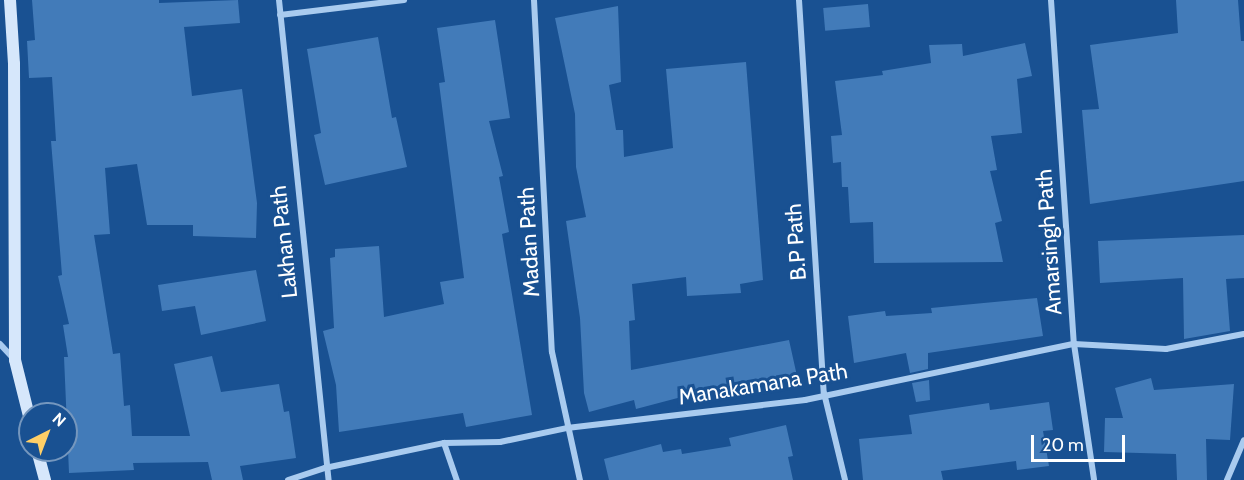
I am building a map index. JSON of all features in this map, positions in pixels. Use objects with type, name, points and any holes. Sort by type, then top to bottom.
[{"type":"street","points":[[10,0],[14,64],[15,360],[26,402]]},
{"type":"street","name":"Lakhan Path","points":[[279,0],[328,480]]},
{"type":"street","points":[[280,15],[404,0]]},
{"type":"street","name":"Madan Path","points":[[534,0],[552,352],[567,429],[580,480]]},
{"type":"street","name":"B.P Path","points":[[799,0],[824,393],[844,480]]},
{"type":"street","name":"Amarsingh Path","points":[[1051,0],[1074,344],[1094,480]]},
{"type":"street","name":"Manakamana Path","points":[[288,480],[325,468],[444,443],[500,441],[567,429],[765,406],[1074,344],[1166,349],[1244,334]]},
{"type":"street","points":[[0,345],[15,360]]},
{"type":"street","points":[[1227,480],[1244,440]]},
{"type":"street","points":[[444,443],[457,480]]},
{"type":"street","points":[[40,462],[45,480]]},
{"type":"building","points":[[32,0],[159,0],[159,3],[238,0],[240,23],[184,27],[192,96],[242,89],[257,203],[256,238],[193,236],[193,225],[147,225],[137,164],[105,168],[110,234],[94,235],[113,354],[120,353],[124,406],[130,405],[132,436],[190,436],[174,364],[212,356],[221,392],[279,384],[284,412],[289,411],[296,458],[240,466],[243,480],[212,480],[208,462],[133,463],[134,470],[69,473],[69,462],[78,462],[78,402],[66,402],[64,357],[68,357],[63,325],[69,324],[58,276],[62,275],[51,141],[56,141],[52,77],[29,78],[27,41],[35,40]]},
{"type":"building","points":[[1176,0],[1238,0],[1241,41],[1244,41],[1244,181],[1090,204],[1082,110],[1099,109],[1090,45],[1178,33]]},
{"type":"building","points":[[868,4],[870,27],[825,31],[823,8]]},
{"type":"building","points":[[618,6],[621,82],[609,85],[616,130],[623,130],[624,157],[673,148],[666,69],[746,62],[763,280],[740,284],[741,293],[687,296],[686,277],[632,284],[635,320],[629,321],[631,370],[789,340],[797,376],[743,387],[742,381],[636,409],[634,400],[589,412],[584,393],[580,318],[566,221],[586,217],[576,167],[575,114],[555,18]]},
{"type":"building","points":[[495,20],[510,118],[489,121],[503,176],[499,177],[509,232],[502,234],[532,415],[466,427],[463,413],[339,432],[336,385],[323,331],[334,328],[330,258],[335,257],[335,249],[379,246],[384,317],[444,304],[440,282],[464,278],[439,83],[445,82],[437,28]]},
{"type":"building","points":[[378,37],[392,118],[396,117],[407,167],[325,185],[314,135],[321,133],[307,49]]},
{"type":"building","points":[[1025,43],[1032,76],[1017,79],[1022,133],[991,136],[997,170],[990,171],[1002,221],[995,223],[1003,262],[874,263],[873,222],[850,223],[848,187],[842,187],[841,162],[833,163],[831,136],[842,135],[835,81],[883,75],[882,71],[931,63],[929,45],[962,44],[963,56]]},
{"type":"building","points":[[1244,235],[1244,278],[1226,279],[1230,331],[1184,339],[1183,278],[1100,283],[1098,241]]},
{"type":"building","points":[[256,270],[266,321],[201,335],[195,306],[162,311],[158,285]]},
{"type":"building","points":[[1037,298],[1043,336],[928,353],[928,369],[910,373],[906,353],[854,363],[848,316],[885,311],[886,316],[932,313],[931,308]]},
{"type":"building","points":[[1151,378],[1154,390],[1234,384],[1230,440],[1206,439],[1207,480],[1177,480],[1176,454],[1104,452],[1105,418],[1123,418],[1115,388]]},
{"type":"building","points":[[929,380],[930,400],[916,402],[912,383]]},
{"type":"building","points":[[1049,402],[1053,430],[1043,431],[1049,466],[1017,470],[1016,461],[941,471],[943,480],[863,480],[859,439],[912,434],[909,415],[989,403],[990,410]]},
{"type":"building","points":[[786,425],[793,456],[788,457],[793,480],[609,480],[604,459],[661,444],[663,452],[681,449],[682,454],[731,446],[729,438]]}]
